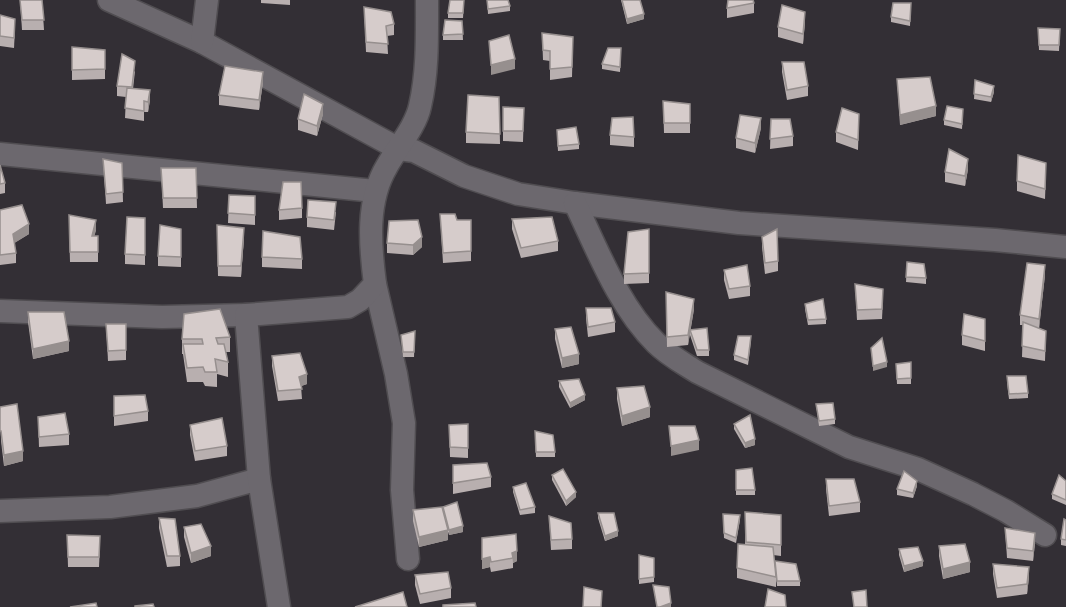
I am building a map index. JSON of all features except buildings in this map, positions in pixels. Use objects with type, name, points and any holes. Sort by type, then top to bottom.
[{"type":"street","points":[[109,0],[202,42],[399,149],[414,151],[464,176],[518,194],[739,223],[995,240],[1066,248]]},
{"type":"street","points":[[202,42],[207,0]]},
{"type":"street","points":[[408,559],[402,490],[404,423],[396,374],[375,284],[371,252],[375,191],[420,108],[426,48],[427,0]]},
{"type":"street","points":[[0,154],[375,191]]},
{"type":"street","points":[[575,203],[617,289],[644,330],[674,358],[697,372],[849,447],[918,469],[973,494],[1045,535]]},
{"type":"street","points":[[0,311],[162,316],[246,315],[348,307],[360,300],[375,284]]},
{"type":"street","points":[[246,315],[259,479],[279,607]]},
{"type":"street","points":[[0,511],[110,507],[196,496],[259,479]]}]
